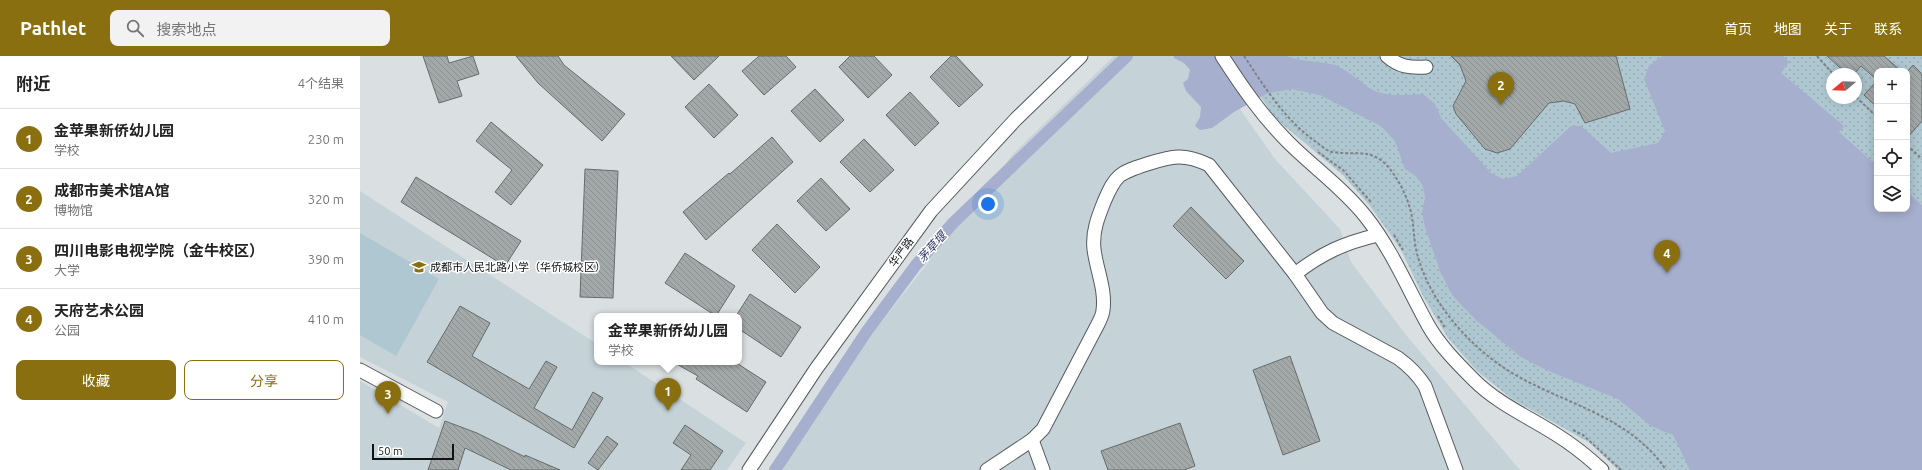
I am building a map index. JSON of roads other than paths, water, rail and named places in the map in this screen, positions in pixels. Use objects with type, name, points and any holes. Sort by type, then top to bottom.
[{"type":"street","name":"华严路","points":[[749,470],[816,369],[931,211],[1016,119],[1080,56]]},
{"type":"street","points":[[1222,56],[1244,90],[1266,119],[1289,143],[1331,181],[1366,217],[1401,271],[1428,326],[1448,352],[1475,381],[1504,405],[1556,435],[1583,453],[1602,470]]},
{"type":"street","points":[[1387,56],[1394,63],[1402,66],[1410,68],[1426,67]]},
{"type":"street","points":[[987,470],[1032,440],[1043,429],[1098,324],[1104,309],[1094,249],[1094,232],[1098,217],[1111,184],[1120,174],[1168,158],[1181,156],[1196,159],[1209,165],[1295,274],[1322,313],[1333,322],[1398,358],[1420,378],[1425,386],[1456,470]]},
{"type":"street","points":[[1295,274],[1317,257],[1345,244],[1378,235]]},
{"type":"street","points":[[360,370],[436,411]]},
{"type":"street","points":[[1032,440],[1043,470]]},
{"type":"water","points":[[1174,56],[1286,56],[1340,67],[1376,92],[1396,95],[1423,94],[1435,104],[1441,118],[1491,173],[1503,179],[1517,176],[1571,126],[1581,126],[1611,153],[1658,143],[1665,131],[1644,79],[1649,66],[1662,56],[1783,56],[1789,62],[1781,73],[1844,126],[1839,132],[1874,163],[1874,212],[1910,212],[1910,195],[1922,205],[1922,470],[1690,470],[1673,435],[1651,426],[1618,399],[1544,369],[1521,357],[1476,320],[1453,296],[1440,271],[1425,227],[1422,212],[1425,198],[1423,186],[1416,176],[1405,169],[1395,141],[1381,126],[1320,95],[1292,89],[1268,93],[1234,112],[1212,128],[1200,130],[1195,126],[1200,117],[1201,107],[1186,91],[1183,83],[1188,79],[1190,70],[1184,63],[1174,58]]},
{"type":"waterway","name":"茅草堰","points":[[775,470],[867,331],[916,265],[953,223],[1127,56]]},
{"type":"place","name":"成都市美术馆A馆","points":[[1501,105]]},
{"type":"place","name":"成都市人民北路小学（华侨城校区）","points":[[419,267]]},
{"type":"place","name":"天府艺术公园","points":[[1667,273]]},
{"type":"place","name":"金苹果新侨幼儿园","points":[[668,411]]},
{"type":"place","name":"四川电影电视学院（金牛校区）","points":[[388,414]]}]
